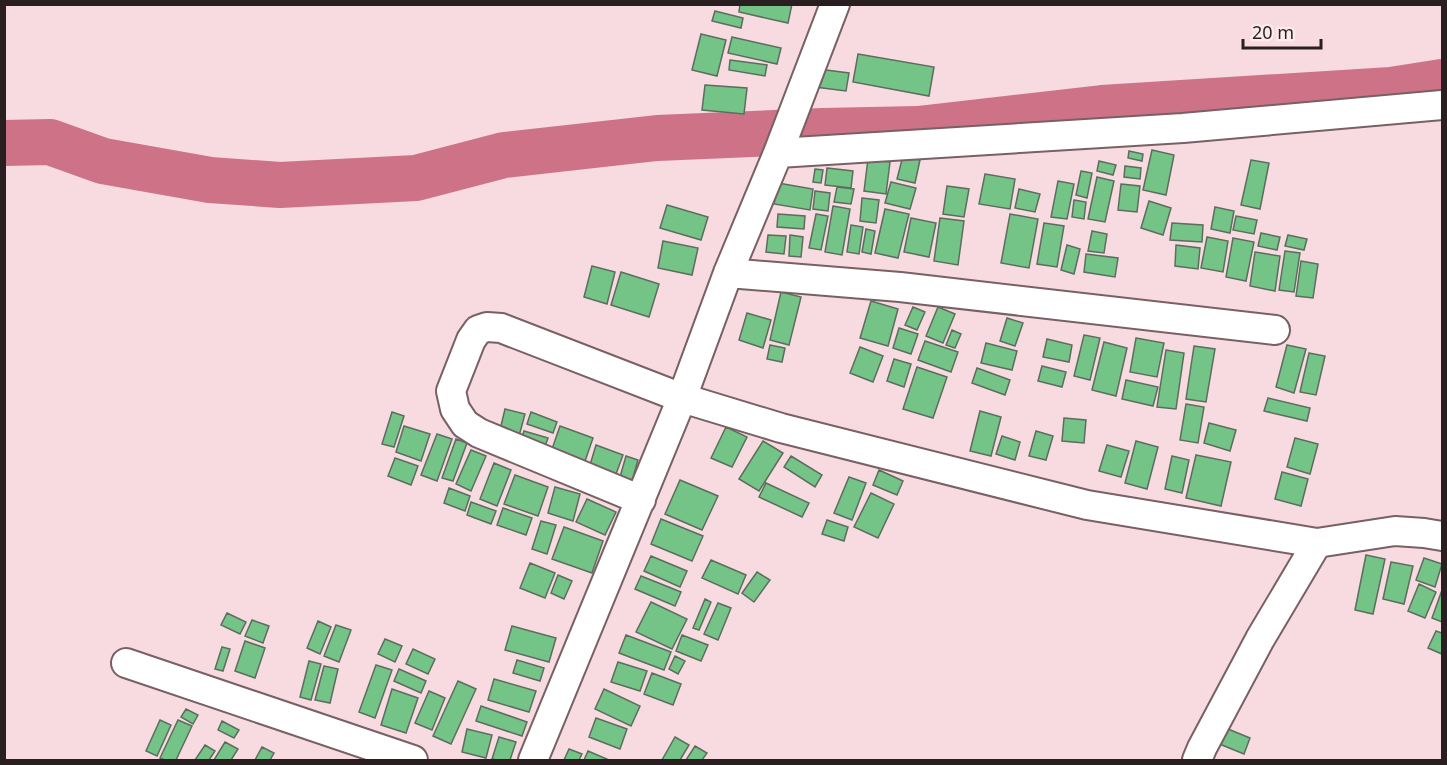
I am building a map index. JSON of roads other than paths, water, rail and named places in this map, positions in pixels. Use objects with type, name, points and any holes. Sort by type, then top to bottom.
[{"type":"street","points":[[533,760],[682,398],[728,273],[778,153],[835,4]]},
{"type":"street","points":[[778,153],[1183,128],[1443,105]]},
{"type":"street","points":[[728,273],[900,287],[1275,330]]},
{"type":"street","points":[[641,500],[479,433],[465,424],[455,409],[451,391],[471,340],[478,330],[487,327],[501,328],[682,398],[781,428],[1087,505],[1317,543],[1395,531],[1443,536]]},
{"type":"street","points":[[1197,760],[1260,639],[1317,543]]},
{"type":"street","points":[[126,663],[413,760]]},
{"type":"waterway","points":[[4,143],[50,142],[103,161],[210,180],[280,185],[416,178],[504,155],[657,138],[918,129],[1102,108],[1391,90],[1442,82]]}]
